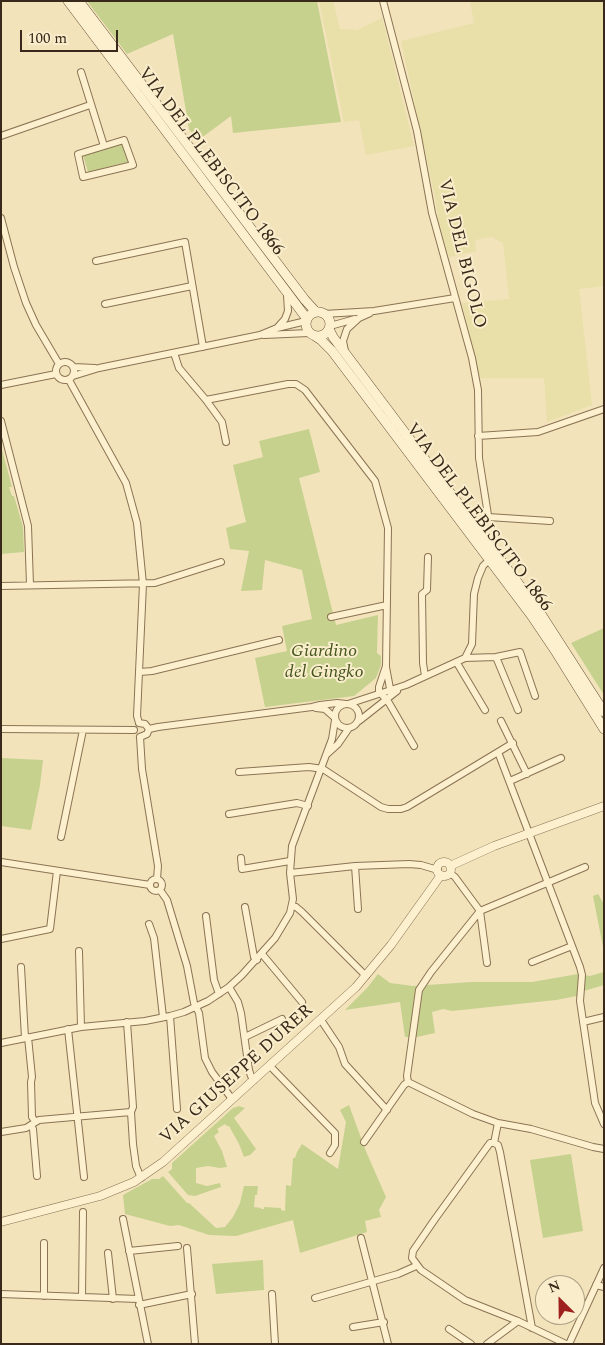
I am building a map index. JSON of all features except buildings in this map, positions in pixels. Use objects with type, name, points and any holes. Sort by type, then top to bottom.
[{"type":"main road","name":"VIA DEL PLEBISCITO 1866","points":[[68,1],[285,289],[306,320]]},
{"type":"main road","name":"VIA DEL PLEBISCITO 1866","points":[[79,1],[305,300],[320,313]]},
{"type":"main road","points":[[320,313],[329,321],[329,328],[324,335],[312,335],[306,327],[306,320],[309,316],[320,313]]},
{"type":"main road","name":"VIA DEL PLEBISCITO 1866","points":[[329,328],[346,355],[539,611],[604,712]]},
{"type":"main road","name":"VIA DEL PLEBISCITO 1866","points":[[312,335],[322,340],[332,351],[489,560],[543,633],[604,729]]},
{"type":"street","name":"VIA DEL BIGOLO","points":[[383,1],[416,131],[432,212],[472,358],[478,390],[479,458],[488,517]]},
{"type":"street","points":[[81,72],[104,146]]},
{"type":"street","points":[[1,136],[90,105]]},
{"type":"street","points":[[124,140],[133,165],[84,177],[78,154],[104,146],[124,140]]},
{"type":"street","points":[[1,218],[10,254],[26,303],[36,325],[59,364],[56,374]]},
{"type":"street","points":[[96,261],[185,242],[203,347]]},
{"type":"street","points":[[106,304],[192,286]]},
{"type":"street","points":[[277,328],[288,310],[285,289]]},
{"type":"street","points":[[320,313],[374,311],[455,298]]},
{"type":"street","points":[[329,328],[374,311]]},
{"type":"street","points":[[346,355],[344,333],[359,318]]},
{"type":"street","points":[[56,374],[61,380],[71,378],[99,368],[260,334],[306,320]]},
{"type":"street","points":[[260,334],[312,335]]},
{"type":"street","points":[[174,352],[179,368],[222,422],[226,442]]},
{"type":"street","points":[[59,364],[67,362],[74,368],[99,368]]},
{"type":"street","points":[[74,368],[71,378],[130,496],[138,532],[143,584],[137,716],[139,723]]},
{"type":"street","points":[[1,385],[56,374]]},
{"type":"street","points":[[206,400],[296,384],[305,390],[375,481],[388,528],[387,694],[356,725],[349,728],[338,744],[326,755]]},
{"type":"street","points":[[478,436],[538,432],[604,409]]},
{"type":"street","points":[[1,421],[28,526],[30,585]]},
{"type":"street","points":[[476,527],[488,517],[550,520]]},
{"type":"street","points":[[425,676],[423,663],[422,594],[426,590],[428,557]]},
{"type":"street","points":[[465,658],[472,644],[474,594],[483,566],[489,560]]},
{"type":"street","points":[[1,586],[155,583],[221,562]]},
{"type":"street","points":[[331,617],[387,605]]},
{"type":"street","points":[[140,672],[152,671],[279,640]]},
{"type":"street","points":[[1,1043],[68,1029],[167,1017],[196,1006],[229,987],[259,957],[287,919],[292,906],[290,861],[292,846],[332,739],[337,710],[347,704],[387,694],[465,658],[496,657],[520,652],[536,696]]},
{"type":"street","points":[[496,657],[518,710]]},
{"type":"street","points":[[457,663],[484,710]]},
{"type":"street","points":[[386,666],[378,687],[387,694],[414,746]]},
{"type":"street","points":[[140,737],[147,734],[149,729],[158,726],[337,703],[347,704],[357,709],[359,714],[358,721]]},
{"type":"street","points":[[312,707],[325,709],[340,726],[349,728]]},
{"type":"street","points":[[501,721],[527,774]]},
{"type":"street","points":[[139,723],[145,724],[149,729]]},
{"type":"street","points":[[139,723],[135,726],[134,730],[136,736],[140,737]]},
{"type":"street","points":[[1,729],[134,730]]},
{"type":"street","points":[[61,837],[82,730]]},
{"type":"street","points":[[140,737],[142,769],[158,866],[157,879]]},
{"type":"street","points":[[239,772],[310,767],[320,769],[381,807],[401,809],[512,743]]},
{"type":"street","points":[[498,752],[582,975],[580,1001],[583,1022],[595,1103],[604,1124]]},
{"type":"street","points":[[510,781],[562,758]]},
{"type":"street","points":[[229,814],[297,803],[308,806]]},
{"type":"street","points":[[290,873],[355,866],[416,864],[446,876],[450,869],[494,846],[604,806]]},
{"type":"street","points":[[240,858],[242,869],[290,861]]},
{"type":"street","points":[[1,862],[150,885]]},
{"type":"street","points":[[439,872],[438,866],[442,863],[447,863],[480,910],[487,963]]},
{"type":"street","points":[[355,866],[358,909]]},
{"type":"street","points":[[408,1082],[407,1076],[416,999],[419,990],[480,910],[585,866]]},
{"type":"street","points":[[1,939],[50,929],[57,871]]},
{"type":"street","name":"VIA GIUSEPPE DURER","points":[[1,1222],[100,1196],[141,1178],[164,1162],[346,997],[366,976],[391,945],[439,872]]},
{"type":"street","points":[[150,885],[152,880],[157,879]]},
{"type":"street","points":[[157,879],[162,883],[160,890]]},
{"type":"street","points":[[150,885],[152,890],[160,890]]},
{"type":"street","points":[[160,890],[169,906],[187,966],[196,1006],[200,1013],[203,1045],[208,1066],[232,1100]]},
{"type":"street","points":[[292,906],[302,912],[366,976]]},
{"type":"street","points":[[245,908],[254,957],[259,957],[302,1002]]},
{"type":"street","points":[[206,916],[214,980],[219,994]]},
{"type":"street","points":[[149,924],[154,938],[167,1017],[177,1109]]},
{"type":"street","points":[[532,962],[572,946]]},
{"type":"street","points":[[79,951],[81,1027]]},
{"type":"street","points":[[22,967],[27,1038],[32,1076],[32,1117],[37,1176]]},
{"type":"street","points":[[229,987],[238,1002],[245,1037],[248,1070],[254,1080]]},
{"type":"street","points":[[583,1022],[604,1017]]},
{"type":"street","points":[[245,1037],[282,1019]]},
{"type":"street","points":[[320,1020],[338,1047],[345,1064],[387,1110]]},
{"type":"street","points":[[127,1022],[135,1159],[141,1178]]},
{"type":"street","points":[[68,1029],[84,1176]]},
{"type":"street","points":[[270,1066],[335,1133],[335,1145],[330,1153]]},
{"type":"street","points":[[364,1142],[408,1082]]},
{"type":"street","points":[[408,1082],[473,1114],[498,1123],[531,1129],[593,1148],[604,1149]]},
{"type":"street","points":[[1,1132],[33,1123],[77,1116],[131,1112]]},
{"type":"street","points":[[494,1142],[498,1123]]},
{"type":"street","points":[[494,1142],[490,1143],[413,1251],[412,1258],[416,1266],[465,1300],[518,1321],[567,1344],[604,1268]]},
{"type":"street","points":[[494,1142],[498,1145],[532,1328]]},
{"type":"street","points":[[82,1297],[83,1212]]},
{"type":"street","points":[[123,1220],[148,1344]]},
{"type":"street","points":[[361,1238],[374,1282],[388,1344]]},
{"type":"street","points":[[44,1243],[44,1296]]},
{"type":"street","points":[[129,1251],[178,1246]]},
{"type":"street","points":[[187,1248],[195,1344]]},
{"type":"street","points":[[108,1253],[113,1299]]},
{"type":"street","points":[[314,1298],[374,1282],[416,1266]]},
{"type":"street","points":[[596,1285],[604,1287]]},
{"type":"street","points":[[1,1294],[82,1297],[139,1302],[192,1294]]},
{"type":"street","points":[[272,1294],[274,1344]]},
{"type":"street","points":[[487,1344],[518,1321]]},
{"type":"street","points":[[354,1328],[384,1322]]},
{"type":"street","points":[[449,1329],[471,1344]]},
{"type":"shaded area","points":[[319,1],[333,1],[340,29],[357,30],[382,18],[414,146],[366,155],[359,120],[344,122]]},
{"type":"shaded area","points":[[470,1],[604,1],[604,286],[579,289],[592,405],[547,422],[544,378],[480,378],[462,303],[509,299],[503,243],[492,237],[475,240],[476,251],[449,257],[439,224],[435,197],[401,41],[474,23]]},
{"type":"green space","points":[[87,1],[317,1],[341,122],[233,133],[231,116],[204,136],[195,137],[189,129],[173,34],[127,54]]},
{"type":"green space","points":[[122,143],[128,162],[88,172],[83,155]]},
{"type":"green space","name":"Giardino del Gingko","points":[[309,429],[320,472],[299,478],[336,625],[378,615],[377,653],[381,656],[381,665],[376,678],[354,696],[265,707],[255,658],[287,651],[282,626],[312,619],[302,570],[265,560],[262,590],[241,591],[249,551],[230,549],[226,528],[246,522],[233,465],[263,457],[259,441]]},
{"type":"green space","points":[[1,446],[12,487],[9,487],[12,496],[14,496],[23,527],[24,552],[1,554]]},
{"type":"green space","points":[[604,628],[604,695],[571,643]]},
{"type":"green space","points":[[1,758],[43,760],[31,830],[1,826]]},
{"type":"green space","points":[[598,894],[604,904],[604,952],[593,896]]},
{"type":"green space","points":[[604,972],[604,985],[584,991],[582,995],[556,1000],[452,1011],[443,1009],[432,1012],[435,1033],[417,1037],[405,1037],[400,1002],[345,1010],[378,974],[390,983],[413,986],[471,982],[532,982],[578,974],[590,976]]},
{"type":"green space","points":[[349,1105],[365,1149],[386,1197],[379,1210],[381,1217],[365,1221],[367,1232],[300,1253],[293,1220],[236,1236],[209,1235],[179,1225],[170,1226],[125,1214],[123,1195],[152,1179],[159,1179],[163,1176],[187,1203],[216,1228],[225,1227],[233,1217],[240,1203],[244,1186],[258,1186],[254,1207],[261,1209],[264,1209],[264,1207],[281,1208],[281,1210],[285,1211],[286,1185],[291,1186],[293,1158],[295,1158],[302,1144],[338,1169],[346,1122],[340,1110]]},
{"type":"green space","points":[[239,1106],[245,1108],[234,1118],[256,1149],[250,1155],[244,1157],[229,1126],[225,1124],[217,1129],[219,1132],[214,1136],[222,1151],[227,1167],[208,1166],[196,1168],[196,1183],[207,1186],[220,1183],[221,1187],[195,1196],[188,1195],[168,1172],[172,1169],[172,1163],[233,1108]]},
{"type":"green space","points":[[571,1154],[583,1231],[543,1238],[530,1160]]},
{"type":"green space","points":[[263,1260],[264,1290],[216,1294],[212,1264]]}]
